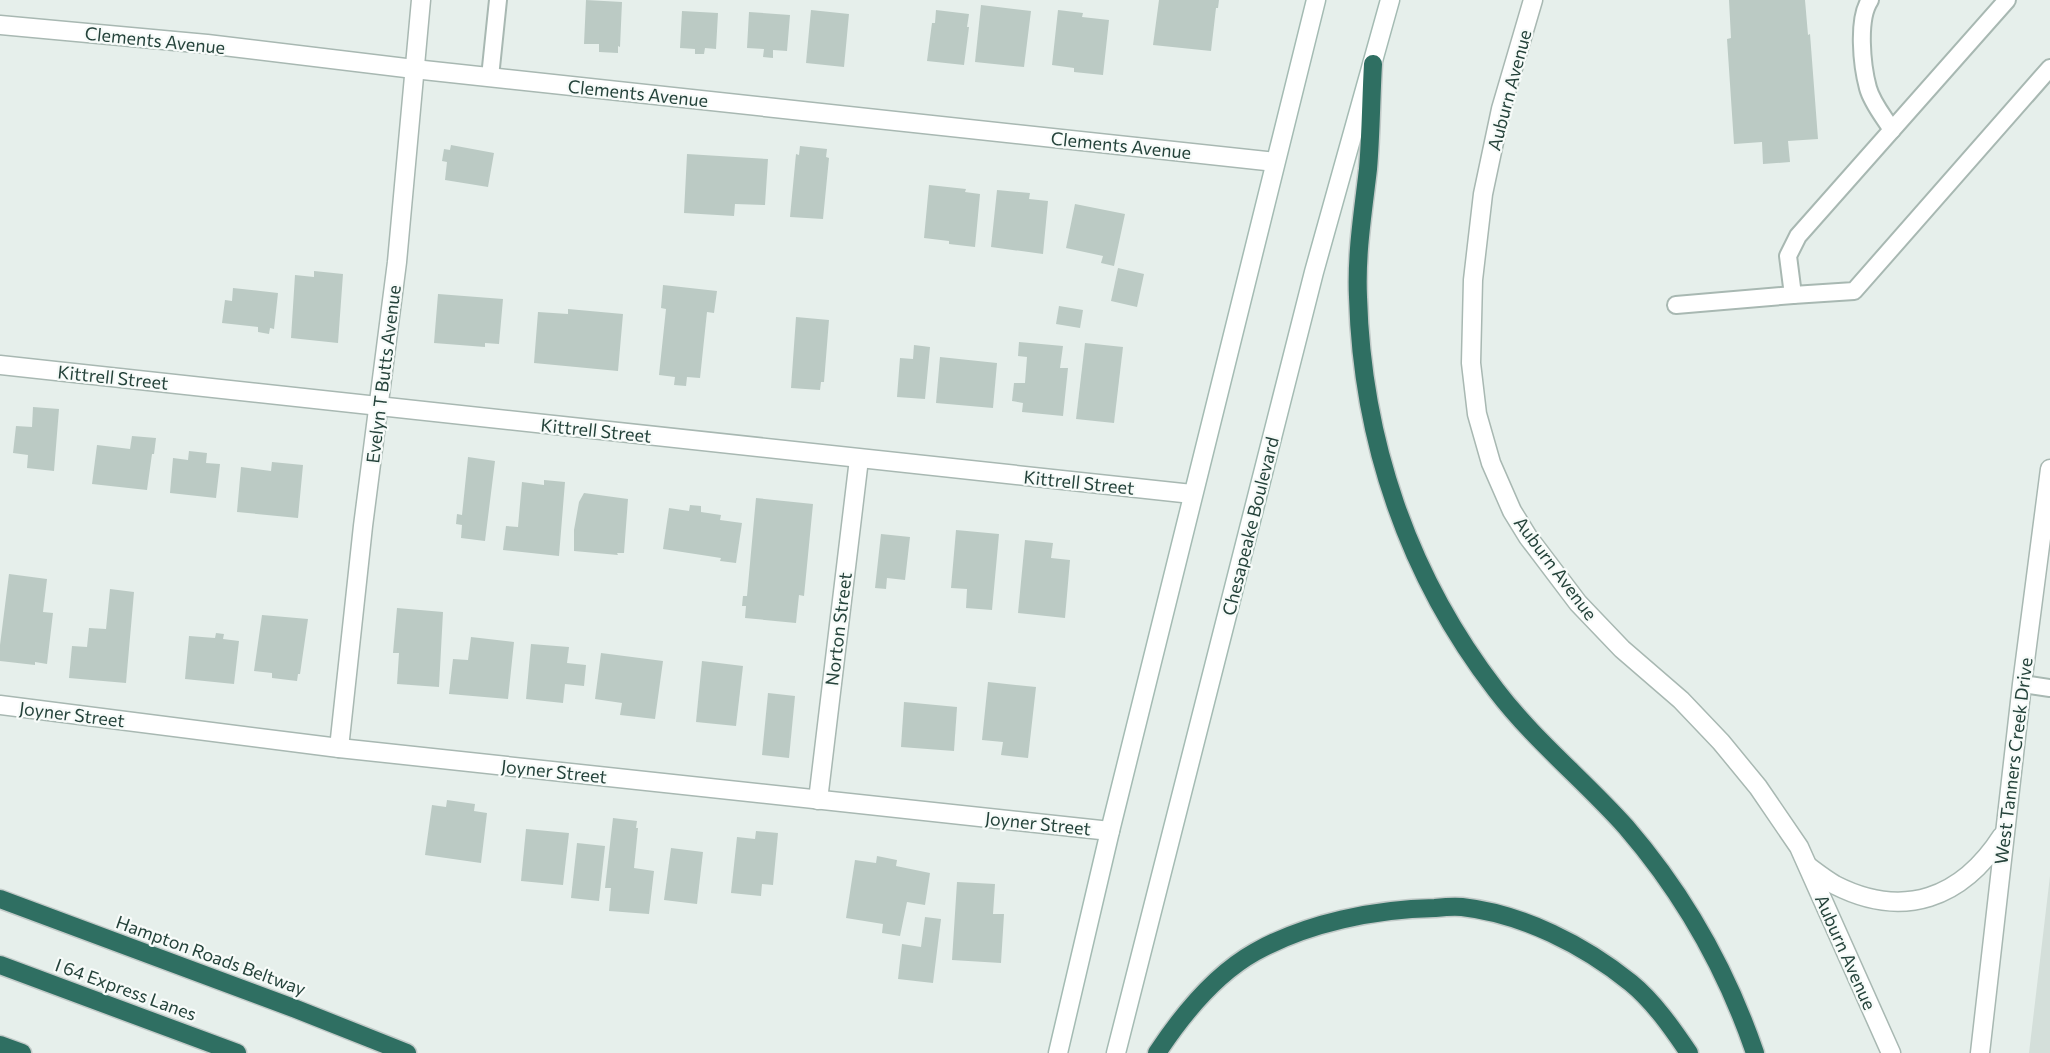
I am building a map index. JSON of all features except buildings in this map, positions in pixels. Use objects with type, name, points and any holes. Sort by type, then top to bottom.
[{"type":"highway","points":[[1373,64],[1358,295],[1362,364],[1373,433],[1393,501],[1420,567],[1462,642],[1496,690],[1544,746],[1627,828],[1672,887],[1711,949],[1742,1015],[1755,1053]]},
{"type":"highway","name":"Hampton Roads Beltway","points":[[0,899],[296,1009],[407,1053]]},
{"type":"highway","points":[[1157,1053],[1200,997],[1254,952],[1306,930],[1360,915],[1405,908],[1461,907],[1510,918],[1529,925],[1557,936],[1601,960],[1633,984],[1667,1022],[1689,1053]]},
{"type":"highway","name":"I 64 Express Lanes","points":[[0,965],[237,1053]]},
{"type":"highway","points":[[0,1045],[22,1053]]},
{"type":"street","name":"Evelyn T Butts Avenue","points":[[339,748],[363,526],[397,262],[420,0]]},
{"type":"street","points":[[1058,1053],[1192,494],[1316,0]]},
{"type":"street","name":"Chesapeake Boulevard","points":[[1116,1053],[1314,272],[1390,0]]},
{"type":"street","name":"Auburn Avenue","points":[[1533,0],[1499,120],[1484,194],[1473,280],[1471,363],[1478,414],[1491,463],[1512,511],[1528,537],[1578,603],[1622,649],[1681,700],[1721,742],[1758,787],[1799,847],[1891,1053]]},
{"type":"street","name":"Clements Avenue","points":[[0,25],[207,45],[1275,162]]},
{"type":"street","name":"Kittrell Street","points":[[0,365],[1192,494]]},
{"type":"street","name":"Norton Street","points":[[818,800],[859,459]]},
{"type":"street","name":"West Tanners Creek Drive","points":[[1980,1053],[2022,684],[2050,469]]},
{"type":"street","name":"Joyner Street","points":[[0,705],[339,748],[1110,831]]},
{"type":"street","points":[[1807,866],[1834,885],[1858,895],[1890,902],[1917,901],[1945,891],[1967,878],[1988,858],[2005,832]]},
{"type":"lane","points":[[490,77],[498,0]]},
{"type":"lane","points":[[1870,0],[1864,9],[1862,38],[1864,69],[1869,90],[1892,130]]},
{"type":"lane","points":[[1792,296],[1788,256],[1798,236],[2007,0]]},
{"type":"lane","points":[[1676,304],[1854,291],[2050,68]]},
{"type":"lane","points":[[2022,684],[2050,688]]},
{"type":"shaded area","points":[[2050,876],[2050,1053],[2029,1053]]}]
